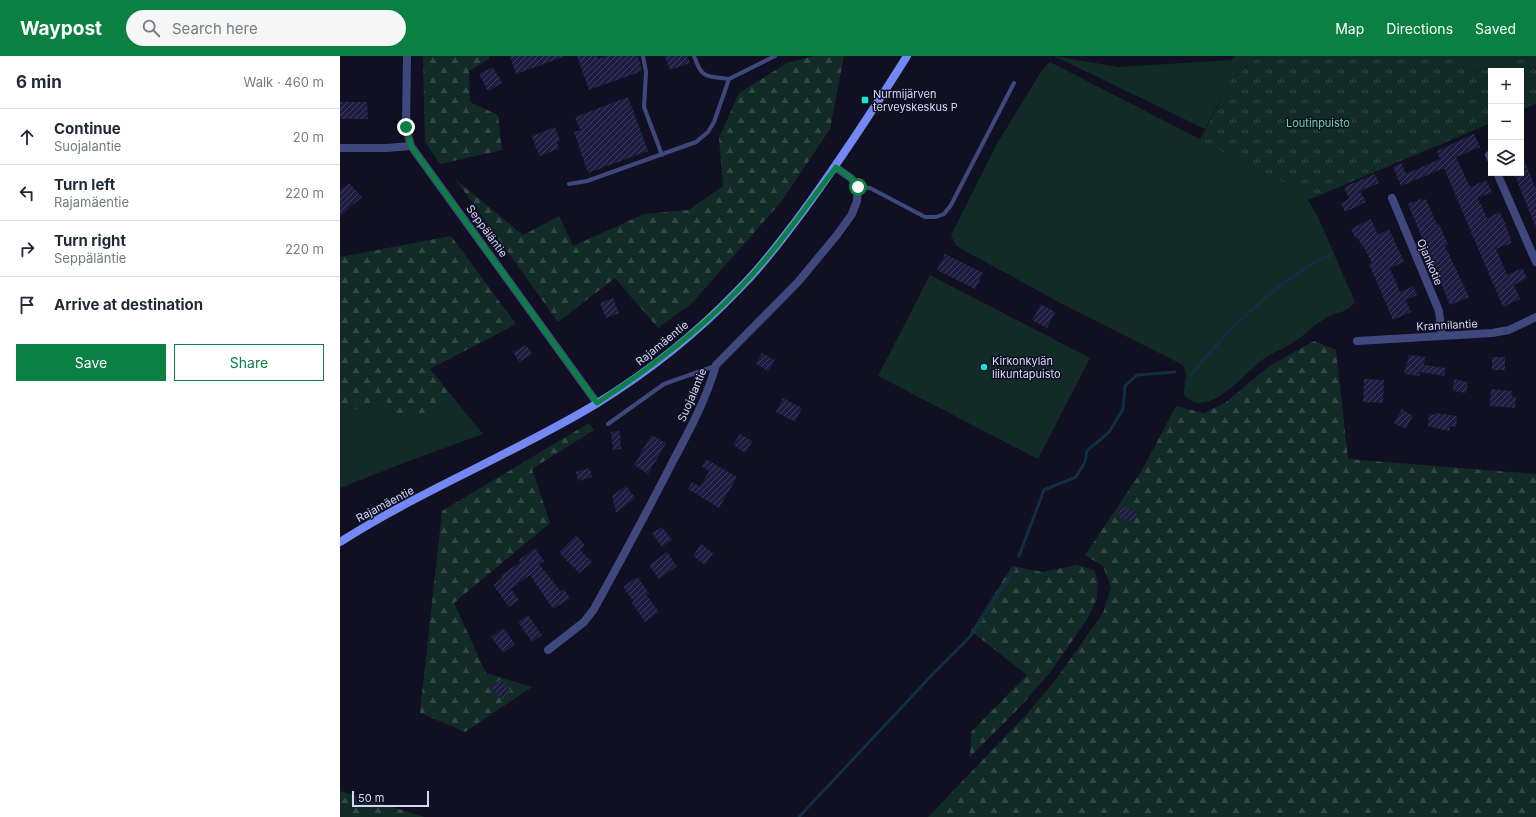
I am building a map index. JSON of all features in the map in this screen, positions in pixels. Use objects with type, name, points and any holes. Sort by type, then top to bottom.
[{"type":"main road","name":"Rajamäentie","points":[[340,542],[369,524],[545,434],[642,374],[682,342],[740,289],[783,238],[836,167],[876,107],[907,56]]},
{"type":"street","name":"Seppäläntie","points":[[407,56],[406,127],[411,146],[597,403]]},
{"type":"street","points":[[340,148],[387,148],[411,146]]},
{"type":"street","points":[[836,167],[851,178],[858,187]]},
{"type":"street","points":[[1498,176],[1536,262]]},
{"type":"street","name":"Suojalantie","points":[[548,650],[584,622],[594,609],[652,503],[699,411],[712,381],[716,366],[798,282],[837,235],[852,214],[857,201],[858,187]]},
{"type":"street","name":"Ojankotie","points":[[1392,198],[1439,311],[1442,336]]},
{"type":"street","name":"Krannilantie","points":[[1357,341],[1492,333],[1509,330],[1536,318]]},
{"type":"lane","points":[[643,56],[646,72],[644,107],[662,155]]},
{"type":"lane","points":[[694,56],[698,70],[706,76],[728,79],[776,56]]},
{"type":"lane","points":[[569,184],[588,181],[696,142],[708,132],[714,122],[728,79]]},
{"type":"lane","points":[[858,187],[870,188],[925,217],[936,217],[944,214],[951,205],[1014,82]]},
{"type":"lane","points":[[608,424],[664,384],[716,366]]},
{"type":"green space","points":[[423,56],[489,56],[489,59],[469,71],[470,102],[498,115],[502,150],[440,164],[425,142]]},
{"type":"green space","points":[[814,56],[844,56],[830,129],[781,202],[692,303],[658,328],[615,278],[558,322],[456,180],[523,235],[559,216],[573,246],[644,214],[689,210],[723,186],[719,138],[739,93],[787,63]]},
{"type":"green space","points":[[1054,56],[1119,67],[1231,60],[1235,56],[1262,56],[1231,80],[1205,129]]},
{"type":"green space","name":"Loutinpuisto","points":[[1263,56],[1459,56],[1475,71],[1488,70],[1488,124],[1308,200],[1299,190],[1200,140],[1231,80],[1255,60]]},
{"type":"green space","points":[[1459,56],[1536,56],[1509,58],[1503,68],[1488,68],[1488,70],[1475,71]]},
{"type":"green space","name":"Loutinpuisto","points":[[1536,56],[1536,104],[1524,109],[1524,68],[1503,68],[1509,58]]},
{"type":"green space","points":[[1050,62],[1299,190],[1308,200],[1318,217],[1355,302],[1352,306],[1326,318],[1293,343],[1262,360],[1221,395],[1203,403],[1194,402],[1189,400],[1184,394],[1186,374],[1183,365],[1066,306],[956,246],[951,235],[997,144],[1042,70]]},
{"type":"green space","points":[[451,236],[516,324],[430,369],[455,400],[401,422],[383,397],[340,416],[340,257]]},
{"type":"green space","name":"Kirkonkylän liikuntapuisto","points":[[930,275],[1090,358],[1038,459],[878,376]]},
{"type":"green space","points":[[1314,341],[1336,350],[1348,459],[1536,474],[1536,817],[928,817],[1026,715],[1057,678],[1103,613],[1111,587],[1103,566],[1085,555],[1141,472],[1176,406],[1204,413],[1225,403],[1268,367]]},
{"type":"green space","points":[[383,397],[401,422],[455,400],[483,434],[340,488],[340,416]]},
{"type":"green space","points":[[589,423],[594,430],[532,469],[550,523],[454,603],[486,673],[532,687],[465,732],[420,713],[442,511]]},
{"type":"green space","points":[[1077,565],[1094,570],[1098,581],[1097,599],[1086,621],[1051,671],[1021,706],[970,757],[971,732],[1027,675],[971,631],[1012,566],[1042,572]]},
{"type":"green space","points":[[340,791],[425,817],[340,817]]},
{"type":"building","points":[[510,56],[563,56],[563,57],[516,74]]},
{"type":"building","points":[[577,56],[597,56],[598,59],[607,56],[638,56],[642,71],[589,90]]},
{"type":"building","points":[[665,56],[687,56],[690,63],[670,70]]},
{"type":"building","points":[[493,67],[502,83],[488,91],[479,74]]},
{"type":"building","points":[[628,97],[648,151],[588,173],[574,132],[580,130],[575,117]]},
{"type":"building","points":[[340,102],[367,102],[368,119],[340,119]]},
{"type":"building","points":[[555,127],[560,141],[557,142],[559,149],[539,156],[532,136]]},
{"type":"building","points":[[1474,134],[1480,147],[1456,157],[1470,187],[1486,180],[1492,192],[1478,198],[1487,218],[1500,212],[1506,226],[1512,243],[1496,249],[1507,275],[1522,268],[1527,278],[1514,285],[1520,299],[1503,307],[1444,168],[1401,186],[1393,167],[1401,163],[1406,174],[1440,159],[1437,151]]},
{"type":"building","points":[[1524,159],[1536,189],[1536,228],[1515,176],[1524,176]]},
{"type":"building","points":[[1375,174],[1379,183],[1360,191],[1366,202],[1345,212],[1341,203],[1349,199],[1344,187]]},
{"type":"building","points":[[349,183],[362,197],[340,216],[340,190]]},
{"type":"building","points":[[1421,199],[1421,201],[1426,199],[1437,225],[1439,224],[1448,244],[1445,246],[1469,297],[1450,305],[1408,204]]},
{"type":"building","points":[[1371,219],[1378,235],[1389,229],[1404,262],[1390,268],[1400,292],[1414,286],[1417,295],[1406,300],[1411,312],[1393,320],[1369,264],[1372,263],[1362,244],[1357,237],[1355,238],[1351,229]]},
{"type":"building","points":[[945,254],[983,273],[975,289],[937,270]]},
{"type":"building","points":[[613,298],[619,313],[606,318],[600,303]]},
{"type":"building","points":[[1041,304],[1055,312],[1047,328],[1032,320]]},
{"type":"building","points":[[526,345],[532,354],[519,362],[513,352]]},
{"type":"building","points":[[762,353],[775,360],[768,371],[756,364]]},
{"type":"building","points":[[1409,355],[1425,357],[1424,365],[1446,368],[1444,376],[1420,372],[1419,376],[1404,374]]},
{"type":"building","points":[[1492,357],[1505,357],[1505,370],[1492,370]]},
{"type":"building","points":[[1364,379],[1384,380],[1383,403],[1363,402]]},
{"type":"building","points":[[1454,379],[1468,382],[1466,393],[1453,391]]},
{"type":"building","points":[[1491,389],[1513,391],[1512,397],[1516,397],[1515,408],[1490,406]]},
{"type":"building","points":[[783,398],[802,408],[795,422],[776,412]]},
{"type":"building","points":[[1402,409],[1413,416],[1406,429],[1394,423]]},
{"type":"building","points":[[1435,413],[1457,416],[1456,427],[1450,426],[1450,431],[1428,426],[1429,414],[1435,415]]},
{"type":"building","points":[[620,431],[621,449],[613,450],[611,432]]},
{"type":"building","points":[[740,434],[752,441],[746,453],[733,445]]},
{"type":"building","points":[[651,435],[666,443],[648,474],[634,465]]},
{"type":"building","points":[[706,459],[737,477],[719,508],[688,489],[692,482],[700,487],[709,471],[702,466]]},
{"type":"building","points":[[590,468],[592,477],[578,481],[576,472]]},
{"type":"building","points":[[626,486],[635,498],[616,513],[612,496]]},
{"type":"building","points":[[1121,507],[1137,512],[1133,523],[1118,517]]},
{"type":"building","points":[[662,527],[672,540],[662,547],[652,533]]},
{"type":"building","points":[[576,535],[585,545],[580,550],[592,562],[579,573],[559,552]]},
{"type":"building","points":[[701,544],[713,553],[705,565],[693,556]]},
{"type":"building","points":[[535,548],[544,561],[539,564],[561,592],[564,589],[570,598],[553,609],[530,575],[511,589],[519,600],[509,607],[493,585],[502,578],[501,576],[520,562],[519,560]]},
{"type":"building","points":[[667,552],[677,566],[659,579],[649,565]]},
{"type":"building","points":[[637,577],[649,593],[646,595],[659,612],[645,622],[632,603],[634,602],[623,587]]},
{"type":"building","points":[[528,615],[542,635],[532,642],[518,622]]},
{"type":"building","points":[[503,628],[515,644],[503,653],[491,637]]},
{"type":"building","points":[[501,679],[511,691],[501,699],[491,686]]},
{"type":"waterway","points":[[1191,375],[1230,330],[1259,303],[1290,278],[1313,263],[1331,254]]},
{"type":"waterway","points":[[1019,556],[1044,490],[1076,477],[1085,462],[1087,451],[1109,432],[1123,409],[1125,386],[1137,375],[1175,372]]},
{"type":"waterway","points":[[799,817],[930,677],[969,638],[1014,570]]},
{"type":"place","name":"Nurmijärven terveyskeskus P","points":[[865,100]]},
{"type":"place","name":"Kirkonkylän liikuntapuisto","points":[[984,367]]},
{"type":"route","points":[[406,127],[411,146],[597,403],[642,374],[687,337],[740,289],[783,238],[836,167],[851,178],[858,187]]}]
